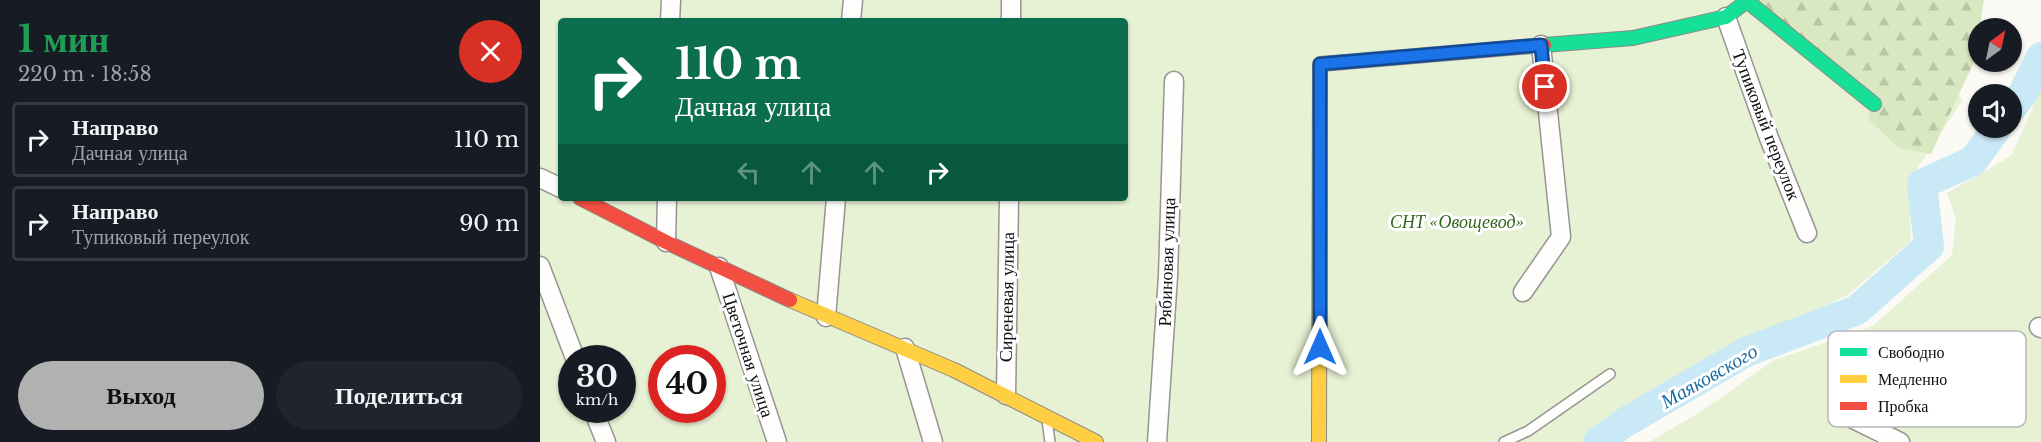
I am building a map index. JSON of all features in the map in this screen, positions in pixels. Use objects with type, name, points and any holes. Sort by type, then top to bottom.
[{"type":"street","points":[[670,18],[671,0]]},
{"type":"street","points":[[851,18],[853,0]]},
{"type":"street","points":[[1011,0],[1011,18]]},
{"type":"street","points":[[1319,442],[1320,64],[1633,38],[1726,17],[1747,1],[1874,104]]},
{"type":"street","name":"Тупиковый переулок","points":[[1726,17],[1769,138],[1807,233]]},
{"type":"street","points":[[1522,292],[1562,237],[1541,45]]},
{"type":"street","name":"Рябиновая улица","points":[[1157,442],[1168,276],[1173,81]]},
{"type":"street","points":[[540,178],[558,187]]},
{"type":"street","points":[[586,201],[666,242],[826,317],[905,348],[1006,395],[1046,418],[1096,442]]},
{"type":"street","points":[[666,242],[667,201]]},
{"type":"street","points":[[826,317],[836,201]]},
{"type":"street","name":"Сиреневая улица","points":[[1006,395],[1009,201]]},
{"type":"street","points":[[540,266],[569,345]]},
{"type":"street","name":"Цветочная улица","points":[[719,267],[777,442]]},
{"type":"street","points":[[905,348],[933,442]]},
{"type":"street","points":[[598,423],[606,442]]},
{"type":"street","points":[[1869,427],[1900,442]]},
{"type":"lane","points":[[1504,442],[1528,431],[1610,375]]},
{"type":"lane","points":[[1046,418],[1050,442]]},
{"type":"green space","name":"СНТ «Овощевод»","points":[[540,0],[1895,0],[1930,26],[1962,101],[1909,181],[1911,241],[1849,294],[1647,396],[1597,442],[540,442]]},
{"type":"green space","points":[[1755,0],[1984,0],[1981,18],[1968,18],[1969,72],[1931,154],[1899,148],[1868,119],[1873,94]]},
{"type":"green space","points":[[2041,89],[2041,442],[1649,442],[1702,411],[1774,360],[1828,341],[1828,427],[2026,427],[2026,331],[1858,331],[1873,326],[1952,255],[1956,219],[1947,193],[2011,156],[2019,138],[2022,138],[2022,131]]},
{"type":"waterway","name":"Маяковского","points":[[2022,94],[2041,57]]},
{"type":"waterway","name":"Маяковского","points":[[1598,442],[1624,423],[1746,352],[1857,310],[1929,246],[1922,184],[1973,161],[1990,138]]},
{"type":"traffic: fast","points":[[1544,45],[1633,38],[1726,17],[1747,1],[1874,104]]},
{"type":"traffic: slow","points":[[1319,442],[1320,64],[1333,63]]},
{"type":"traffic: slow","points":[[790,300],[954,370],[1096,442]]},
{"type":"traffic: jam","points":[[1333,63],[1544,45]]},
{"type":"traffic: jam","points":[[586,201],[666,242],[790,300]]},
{"type":"route","points":[[1320,347],[1320,64],[1541,45],[1545,87]]}]
